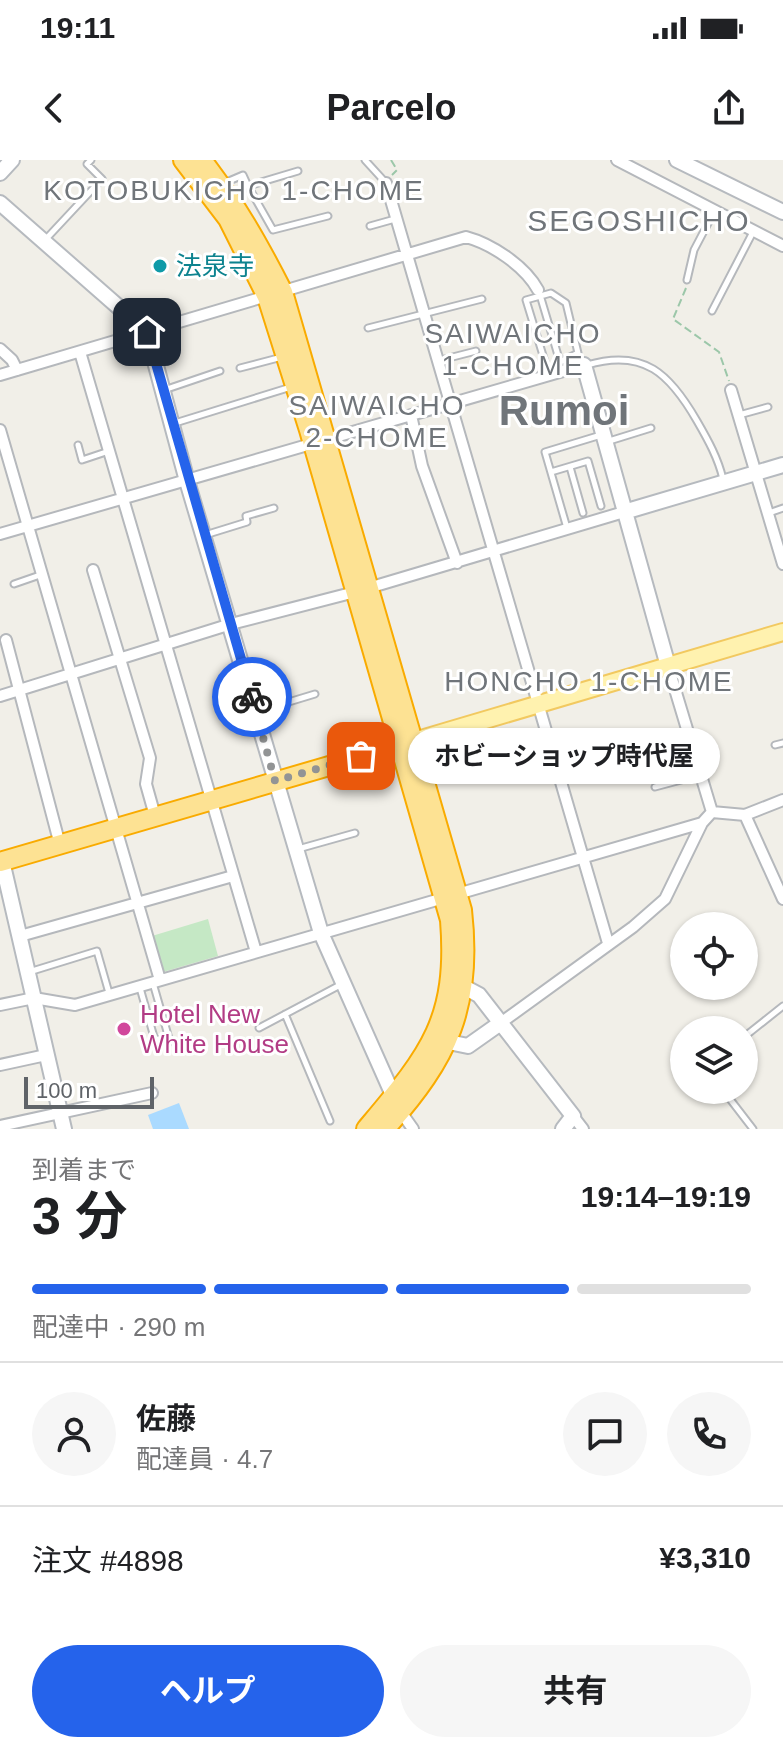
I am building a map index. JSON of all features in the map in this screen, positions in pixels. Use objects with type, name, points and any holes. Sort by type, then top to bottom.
[{"type":"highway","points":[[183,160],[216,190]]},
{"type":"highway","points":[[202,160],[242,243],[275,295],[466,942],[464,987],[442,1041],[397,1105],[385,1129]]},
{"type":"highway","points":[[275,295],[296,385],[320,441]]},
{"type":"highway","points":[[1,859],[60,845],[407,743]]},
{"type":"highway","points":[[442,1041],[452,980],[452,895]]},
{"type":"highway","points":[[366,1129],[397,1105]]},
{"type":"main road","points":[[407,743],[778,634]]},
{"type":"street","points":[[0,173],[12,160]]},
{"type":"street","points":[[617,160],[783,246]]},
{"type":"street","points":[[677,160],[783,212]]},
{"type":"street","points":[[386,183],[491,553],[608,943]]},
{"type":"street","points":[[0,203],[147,332],[187,481],[321,933],[397,1105],[413,1129]]},
{"type":"street","points":[[0,375],[466,237],[477,240],[529,274],[539,293]]},
{"type":"street","points":[[0,349],[12,360],[17,370]]},
{"type":"street","points":[[80,352],[256,952]]},
{"type":"street","points":[[0,534],[448,405],[561,366],[584,365],[712,812]]},
{"type":"street","points":[[731,390],[750,475],[781,546],[783,564]]},
{"type":"street","points":[[411,415],[422,466],[457,563]]},
{"type":"street","points":[[0,430],[69,674],[139,904],[156,981]]},
{"type":"street","points":[[0,696],[231,624],[457,563],[783,465]]},
{"type":"street","points":[[93,570],[150,758],[146,784],[155,816]]},
{"type":"street","points":[[6,640],[60,845]]},
{"type":"street","points":[[712,812],[745,815],[783,800]]},
{"type":"street","points":[[442,1041],[468,1046],[665,899],[702,823],[712,812]]},
{"type":"street","points":[[745,815],[783,899]]},
{"type":"street","points":[[0,1005],[34,998],[75,1005],[702,823]]},
{"type":"street","points":[[1,859],[64,1129]]},
{"type":"street","points":[[20,936],[233,876]]},
{"type":"street","points":[[464,987],[479,995],[502,1022],[583,1129]]},
{"type":"street","points":[[0,1065],[46,1055]]},
{"type":"street","points":[[0,1126],[152,1093]]},
{"type":"street","points":[[563,1129],[573,1116]]},
{"type":"lane","points":[[44,242],[102,179],[87,164],[91,160]]},
{"type":"lane","points":[[365,160],[386,183]]},
{"type":"lane","points":[[248,186],[298,171]]},
{"type":"lane","points":[[216,190],[243,175],[273,230],[328,216]]},
{"type":"lane","points":[[687,280],[694,250],[714,212]]},
{"type":"lane","points":[[370,226],[396,218]]},
{"type":"lane","points":[[712,311],[753,232]]},
{"type":"lane","points":[[539,293],[561,366],[578,353],[566,303],[551,293],[539,293],[526,300],[545,362]]},
{"type":"lane","points":[[368,328],[482,299]]},
{"type":"lane","points":[[436,362],[476,351]]},
{"type":"lane","points":[[240,368],[287,355]]},
{"type":"lane","points":[[584,365],[626,359],[649,366],[666,377],[683,397],[727,483]]},
{"type":"lane","points":[[163,390],[220,371]]},
{"type":"lane","points":[[172,424],[296,385]]},
{"type":"lane","points":[[739,415],[768,407]]},
{"type":"lane","points":[[567,530],[545,452],[651,428]]},
{"type":"lane","points":[[78,445],[82,460],[110,451]]},
{"type":"lane","points":[[551,472],[588,461],[601,506]]},
{"type":"lane","points":[[570,467],[583,513]]},
{"type":"lane","points":[[204,535],[247,522],[246,516],[274,508]]},
{"type":"lane","points":[[768,513],[783,508]]},
{"type":"lane","points":[[14,584],[40,575]]},
{"type":"lane","points":[[256,712],[315,694]]},
{"type":"lane","points":[[775,745],[783,743]]},
{"type":"lane","points":[[655,787],[701,775]]},
{"type":"lane","points":[[295,850],[355,833]]},
{"type":"lane","points":[[28,972],[97,951],[110,995]]},
{"type":"lane","points":[[140,986],[154,1037],[161,1043],[170,1042],[156,981]]},
{"type":"lane","points":[[259,1028],[343,983]]},
{"type":"lane","points":[[758,1026],[783,1006]]},
{"type":"lane","points":[[285,1014],[330,1121]]},
{"type":"lane","points":[[734,1104],[753,1129]]},
{"type":"path","points":[[386,183],[397,170],[391,160]]},
{"type":"path","points":[[687,280],[684,297],[673,319],[719,352],[731,390]]},
{"type":"green space","points":[[208,919],[218,956],[163,972],[152,936]]},
{"type":"water","points":[[179,1103],[189,1129],[153,1129],[148,1115]]},
{"type":"way so far","points":[[252,697],[275,781],[361,756]]},
{"type":"place","name":"法泉寺","points":[[160,266]]},
{"type":"place","name":"ホビーショップ時代屋","points":[[361,756]]},
{"type":"place","name":"Hotel New White House","points":[[124,1029]]},
{"type":"district","name":"KOTOBUKICHO 1-CHOME","points":[[234,190]]},
{"type":"district","name":"SEGOSHICHO","points":[[639,221]]},
{"type":"district","name":"SAIWAICHO 1-CHOME","points":[[513,349]]},
{"type":"district","name":"Rumoi","points":[[564,410]]},
{"type":"district","name":"SAIWAICHO 2-CHOME","points":[[377,421]]},
{"type":"district","name":"HONCHO 1-CHOME","points":[[589,681]]},
{"type":"route","points":[[147,332],[187,481],[252,697]]}]
